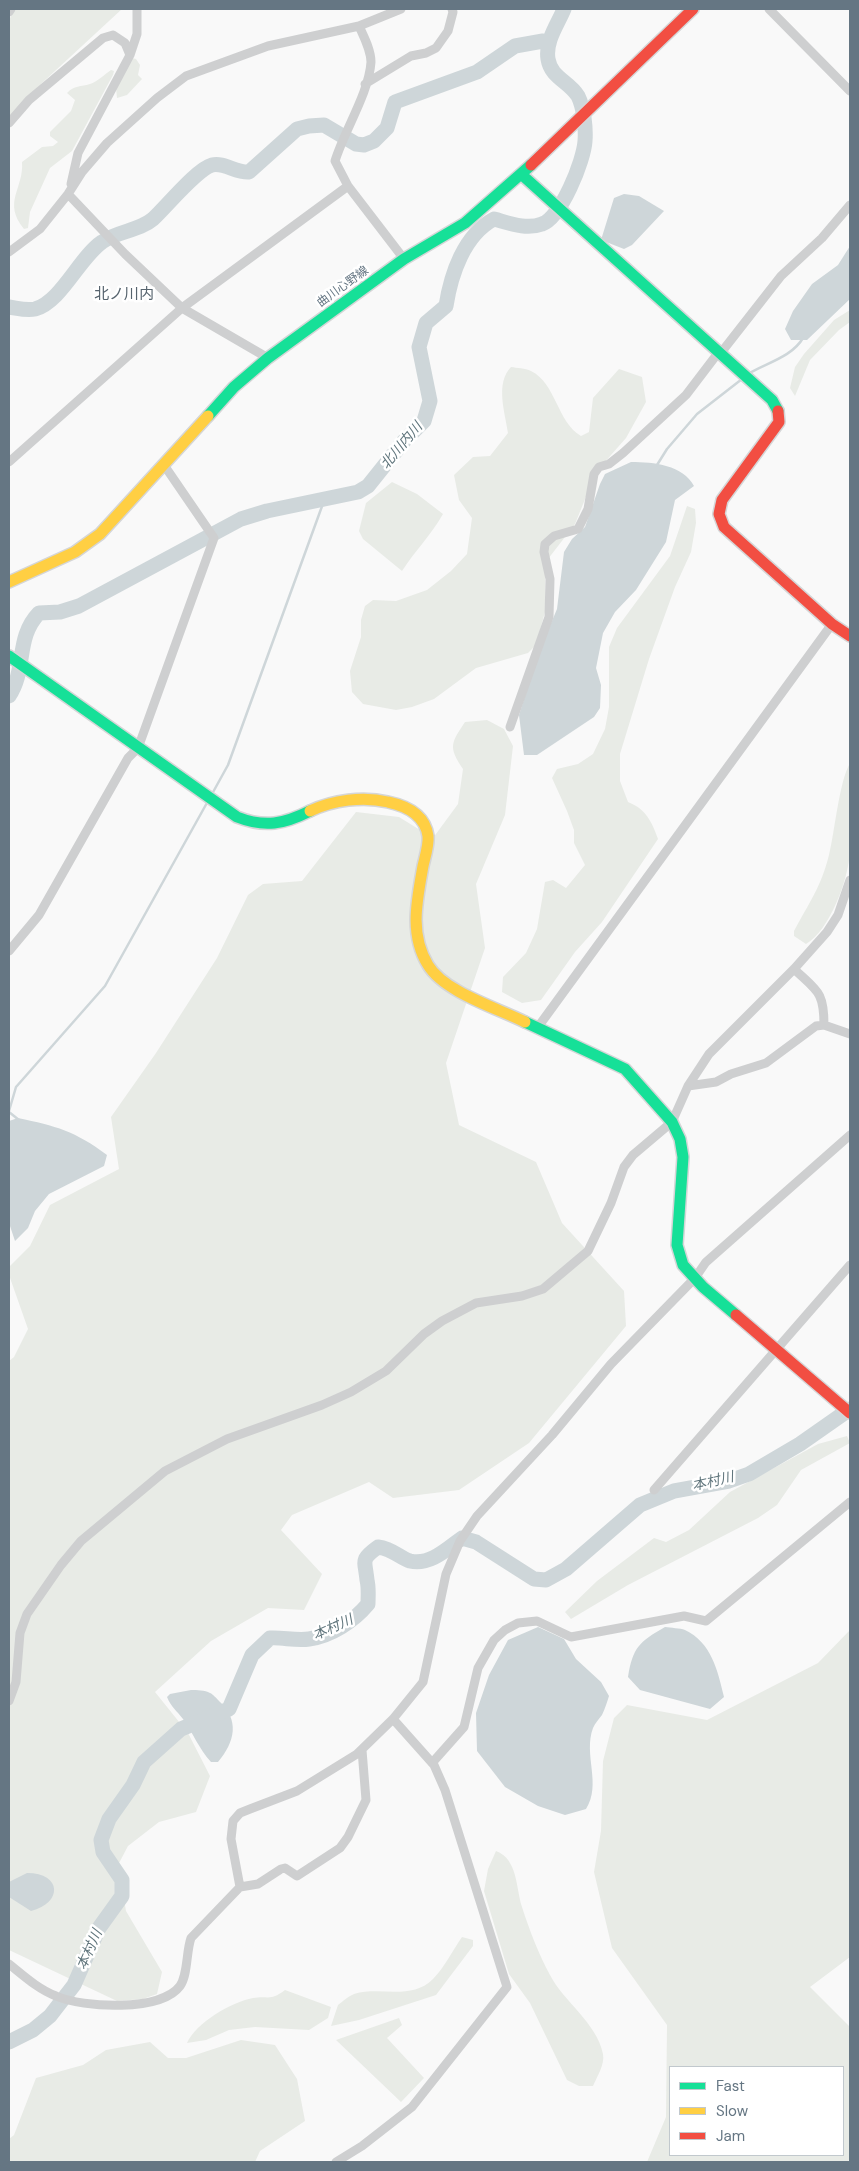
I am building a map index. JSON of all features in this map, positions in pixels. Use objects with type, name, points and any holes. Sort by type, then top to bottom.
[{"type":"street","points":[[68,194],[78,153],[130,55],[137,34],[137,9]]},
{"type":"street","points":[[9,252],[40,229],[68,194],[82,172],[107,143],[157,98],[186,76],[268,46],[359,26],[401,9]]},
{"type":"street","points":[[365,84],[411,56],[426,53],[436,48],[448,31],[454,12],[452,9]]},
{"type":"street","name":"曲川心野線","points":[[9,582],[66,556],[100,534],[234,387],[268,358],[404,259],[465,223],[521,174],[692,9]]},
{"type":"street","points":[[769,9],[850,91]]},
{"type":"street","points":[[359,26],[366,40],[371,62],[365,84],[335,161],[348,186],[404,259]]},
{"type":"street","points":[[9,123],[29,100],[103,38],[113,36],[125,43],[130,55]]},
{"type":"street","points":[[521,174],[772,400],[780,415],[779,422],[722,500],[718,509],[719,519],[724,527],[832,624],[850,636]]},
{"type":"street","points":[[9,462],[182,308],[348,186]]},
{"type":"street","points":[[68,194],[125,254],[182,308],[268,358]]},
{"type":"street","points":[[510,727],[549,617],[550,580],[544,552],[545,544],[554,536],[578,529],[588,509],[594,474],[599,467],[609,464],[623,453],[686,395],[781,276],[822,238],[850,205]]},
{"type":"street","points":[[9,951],[39,916],[128,758],[138,748],[214,538],[164,465]]},
{"type":"street","points":[[538,1028],[832,624]]},
{"type":"street","points":[[9,656],[237,817],[253,824],[282,823],[324,806],[349,800],[387,802],[402,805],[416,813],[424,824],[428,837],[416,909],[415,934],[423,960],[443,983],[625,1069],[672,1122],[680,1139],[684,1157],[677,1245],[683,1265],[695,1278],[847,1410]]},
{"type":"street","points":[[9,1701],[16,1682],[20,1633],[27,1614],[61,1565],[81,1541],[165,1471],[206,1448],[351,1392],[386,1371],[424,1334],[456,1312],[488,1300],[522,1296],[543,1289],[588,1251],[611,1203],[624,1167],[633,1155],[672,1122],[688,1086],[709,1054],[794,969],[823,937],[838,915],[850,880]]},
{"type":"street","points":[[794,969],[820,995],[824,1004],[824,1025]]},
{"type":"street","points":[[688,1086],[716,1082],[731,1074],[766,1063],[816,1026],[824,1025],[850,1034]]},
{"type":"street","points":[[240,1887],[231,1839],[233,1821],[240,1813],[297,1791],[362,1750],[393,1719],[423,1682],[446,1574],[460,1541],[477,1516],[552,1435],[611,1364],[695,1278],[706,1262],[752,1219],[850,1135]]},
{"type":"street","points":[[654,1490],[850,1265]]},
{"type":"street","points":[[432,1763],[464,1727],[478,1668],[494,1640],[505,1630],[518,1623],[537,1621],[571,1637],[684,1616],[706,1621],[850,1502]]},
{"type":"street","points":[[336,2162],[362,2146],[412,2106],[507,1987],[444,1790],[432,1763],[393,1719]]},
{"type":"street","points":[[9,1964],[38,1988],[57,1997],[85,2004],[101,2006],[164,1999],[180,1986],[191,1938],[240,1887],[258,1884],[285,1868],[297,1876],[340,1848],[366,1800],[362,1750]]},
{"type":"shaded area","points":[[15,9],[122,9],[42,83],[9,120],[9,20]]},
{"type":"shaded area","points":[[132,58],[136,59],[140,65],[138,75],[142,79],[127,95],[117,98],[116,88]]},
{"type":"shaded area","points":[[111,70],[114,71],[113,75],[72,151],[50,168],[30,212],[28,228],[24,229],[18,219],[14,203],[22,172],[22,162],[42,147],[53,146],[58,142],[50,136],[50,132],[71,111],[75,100],[67,93],[75,87],[93,83]]},
{"type":"shaded area","points":[[624,194],[639,196],[664,211],[632,245],[624,249],[601,240],[614,198]]},
{"type":"shaded area","points":[[850,246],[850,299],[807,340],[791,340],[785,329],[793,311],[812,284],[838,265]]},
{"type":"shaded area","points":[[850,310],[850,322],[839,330],[810,360],[795,396],[790,388],[795,367],[834,320]]},
{"type":"shaded area","points":[[511,367],[529,370],[539,377],[546,384],[567,422],[581,436],[589,432],[593,398],[619,369],[642,377],[646,402],[626,438],[596,472],[575,524],[548,559],[545,576],[545,612],[536,645],[528,653],[476,668],[434,699],[412,707],[396,710],[363,704],[352,692],[350,671],[361,637],[361,620],[365,606],[373,600],[396,601],[427,590],[451,571],[467,554],[472,518],[459,500],[454,475],[473,457],[490,456],[508,433],[502,390],[506,374]]},
{"type":"shaded area","points":[[631,462],[658,464],[675,469],[683,473],[694,486],[675,500],[666,542],[636,590],[615,612],[603,633],[596,668],[601,685],[600,708],[594,717],[537,755],[524,755],[519,715],[539,652],[557,609],[564,552],[572,539],[585,527],[605,474]]},
{"type":"shaded area","points":[[392,482],[417,494],[443,514],[402,571],[363,539],[359,531],[366,503]]},
{"type":"shaded area","points":[[687,506],[695,509],[696,523],[691,552],[675,587],[649,659],[620,754],[620,781],[628,802],[644,812],[658,839],[602,922],[575,952],[541,1000],[522,1003],[502,992],[503,977],[526,953],[537,929],[545,882],[553,880],[566,888],[585,865],[574,843],[574,830],[552,778],[557,769],[578,764],[593,754],[605,729],[609,707],[609,647],[617,628],[670,556]]},
{"type":"shaded area","points":[[487,720],[504,729],[513,746],[505,815],[476,884],[485,948],[446,1063],[459,1125],[536,1162],[562,1223],[624,1291],[626,1326],[529,1443],[459,1490],[393,1498],[369,1482],[292,1515],[281,1530],[322,1574],[304,1610],[268,1608],[211,1641],[155,1692],[188,1733],[210,1776],[196,1812],[159,1822],[128,1846],[118,1865],[126,1911],[162,1972],[157,1994],[143,1999],[117,2001],[9,1950],[9,1361],[14,1357],[28,1329],[9,1275],[9,1267],[30,1246],[50,1205],[119,1169],[111,1117],[156,1053],[217,958],[248,895],[263,884],[302,881],[356,812],[399,817],[433,838],[458,804],[463,769],[453,750],[454,740],[465,722]]},
{"type":"shaded area","points":[[850,763],[851,841],[846,876],[842,890],[823,928],[806,944],[794,936],[794,931],[814,894],[826,866],[843,782]]},
{"type":"shaded area","points":[[18,1118],[65,1130],[85,1140],[107,1155],[104,1166],[49,1194],[35,1211],[28,1228],[15,1241],[9,1223],[9,1121]]},
{"type":"shaded area","points":[[847,1436],[850,1443],[801,1470],[777,1505],[758,1518],[628,1585],[571,1619],[565,1612],[597,1581],[654,1538],[666,1542],[689,1530],[730,1492],[818,1444]]},
{"type":"shaded area","points":[[538,1627],[564,1639],[576,1659],[601,1682],[609,1696],[590,1738],[593,1780],[590,1799],[586,1809],[565,1815],[538,1806],[505,1787],[477,1751],[476,1713],[489,1675],[508,1640]]},
{"type":"shaded area","points":[[665,1627],[683,1629],[694,1635],[712,1658],[724,1697],[710,1709],[640,1690],[628,1677],[632,1659],[639,1646]]},
{"type":"shaded area","points":[[850,1630],[850,1957],[810,1987],[850,2027],[850,2158],[848,2162],[647,2162],[666,2117],[667,2025],[612,1948],[594,1872],[601,1831],[603,1761],[614,1718],[627,1705],[707,1720],[818,1663]]},
{"type":"shaded area","points":[[191,1690],[211,1694],[226,1708],[230,1716],[233,1731],[231,1739],[218,1762],[211,1762],[207,1757],[187,1724],[167,1697],[170,1694]]},
{"type":"shaded area","points":[[496,1851],[503,1855],[512,1867],[522,1907],[538,1950],[550,1975],[563,1994],[587,2022],[600,2043],[603,2062],[593,2086],[579,2086],[567,2080],[530,2003],[509,1974],[484,1891],[488,1869]]},
{"type":"shaded area","points":[[27,1873],[39,1874],[47,1878],[52,1883],[54,1889],[49,1902],[31,1911],[9,1897],[9,1882]]},
{"type":"shaded area","points":[[462,1937],[473,1940],[473,1946],[436,1995],[359,2020],[331,2026],[338,2005],[354,1994],[375,1991],[415,1990],[424,1986],[441,1970]]},
{"type":"shaded area","points":[[285,1990],[331,2007],[328,2018],[309,2030],[255,2027],[229,2030],[206,2040],[187,2043],[198,2028],[215,2014],[244,2000],[272,1997]]},
{"type":"shaded area","points":[[399,2018],[402,2025],[387,2038],[424,2078],[401,2102],[336,2040]]},
{"type":"shaded area","points":[[241,2040],[275,2045],[297,2079],[305,2121],[260,2151],[255,2162],[9,2162],[9,2139],[14,2135],[36,2078],[83,2065],[106,2050],[150,2042],[168,2058],[186,2058]]},
{"type":"waterway","name":"北川内川","points":[[9,696],[18,675],[27,633],[39,613],[60,612],[79,606],[241,519],[267,511],[358,492],[368,486],[404,441],[424,421],[430,401],[419,347],[426,323],[446,306],[455,269],[467,245],[484,226],[494,219],[530,226],[542,224],[549,219],[564,200],[581,161],[585,136],[582,106],[574,91],[553,71],[548,59],[550,39],[564,9]]},
{"type":"waterway","points":[[9,307],[32,310],[44,305],[62,289],[85,258],[102,242],[153,219],[190,180],[212,165],[217,164],[249,172],[297,129],[309,126],[324,125],[356,144],[364,145],[374,141],[387,128],[395,102],[477,72],[515,46],[543,41],[548,42]]},
{"type":"waterway","points":[[748,374],[786,355],[803,338]]},
{"type":"waterway","points":[[657,465],[667,449],[697,414],[742,379]]},
{"type":"waterway","points":[[212,794],[228,765],[325,498]]},
{"type":"waterway","points":[[9,1111],[16,1087],[105,986],[208,801]]},
{"type":"waterway","points":[[9,1112],[19,1120]]},
{"type":"waterway","name":"本村川","points":[[9,2042],[33,2030],[50,2016],[74,1985],[99,1928],[122,1896],[122,1880],[103,1852],[101,1840],[109,1819],[133,1785],[144,1762],[181,1729],[229,1709],[252,1655],[270,1638],[304,1639],[326,1635],[342,1627],[356,1616],[368,1604],[365,1561],[368,1555],[378,1547],[410,1561],[417,1562],[432,1559],[462,1538],[476,1542],[534,1579],[546,1580],[566,1569],[640,1505],[674,1491],[729,1481],[749,1474],[800,1444],[850,1409]]},
{"type":"traffic: fast","points":[[208,416],[234,387],[268,358],[404,259],[465,223],[531,165]]},
{"type":"traffic: fast","points":[[521,174],[772,400],[778,411]]},
{"type":"traffic: fast","points":[[9,656],[237,817],[257,823],[274,823],[283,822],[310,811]]},
{"type":"traffic: fast","points":[[525,1022],[625,1069],[672,1122],[680,1139],[683,1157],[677,1245],[683,1265],[703,1287],[736,1315]]},
{"type":"traffic: slow","points":[[9,582],[75,552],[100,534],[208,416]]},
{"type":"traffic: slow","points":[[310,811],[328,804],[368,799],[402,806],[419,817],[426,829],[428,840],[417,904],[416,929],[418,941],[428,965],[436,975],[458,991],[525,1022]]},
{"type":"traffic: jam","points":[[531,165],[693,9]]},
{"type":"traffic: jam","points":[[778,411],[779,422],[722,500],[719,514],[724,527],[832,624],[850,636]]},
{"type":"traffic: jam","points":[[736,1315],[850,1413]]},
{"type":"district","name":"北ノ川内","points":[[124,295]]}]
